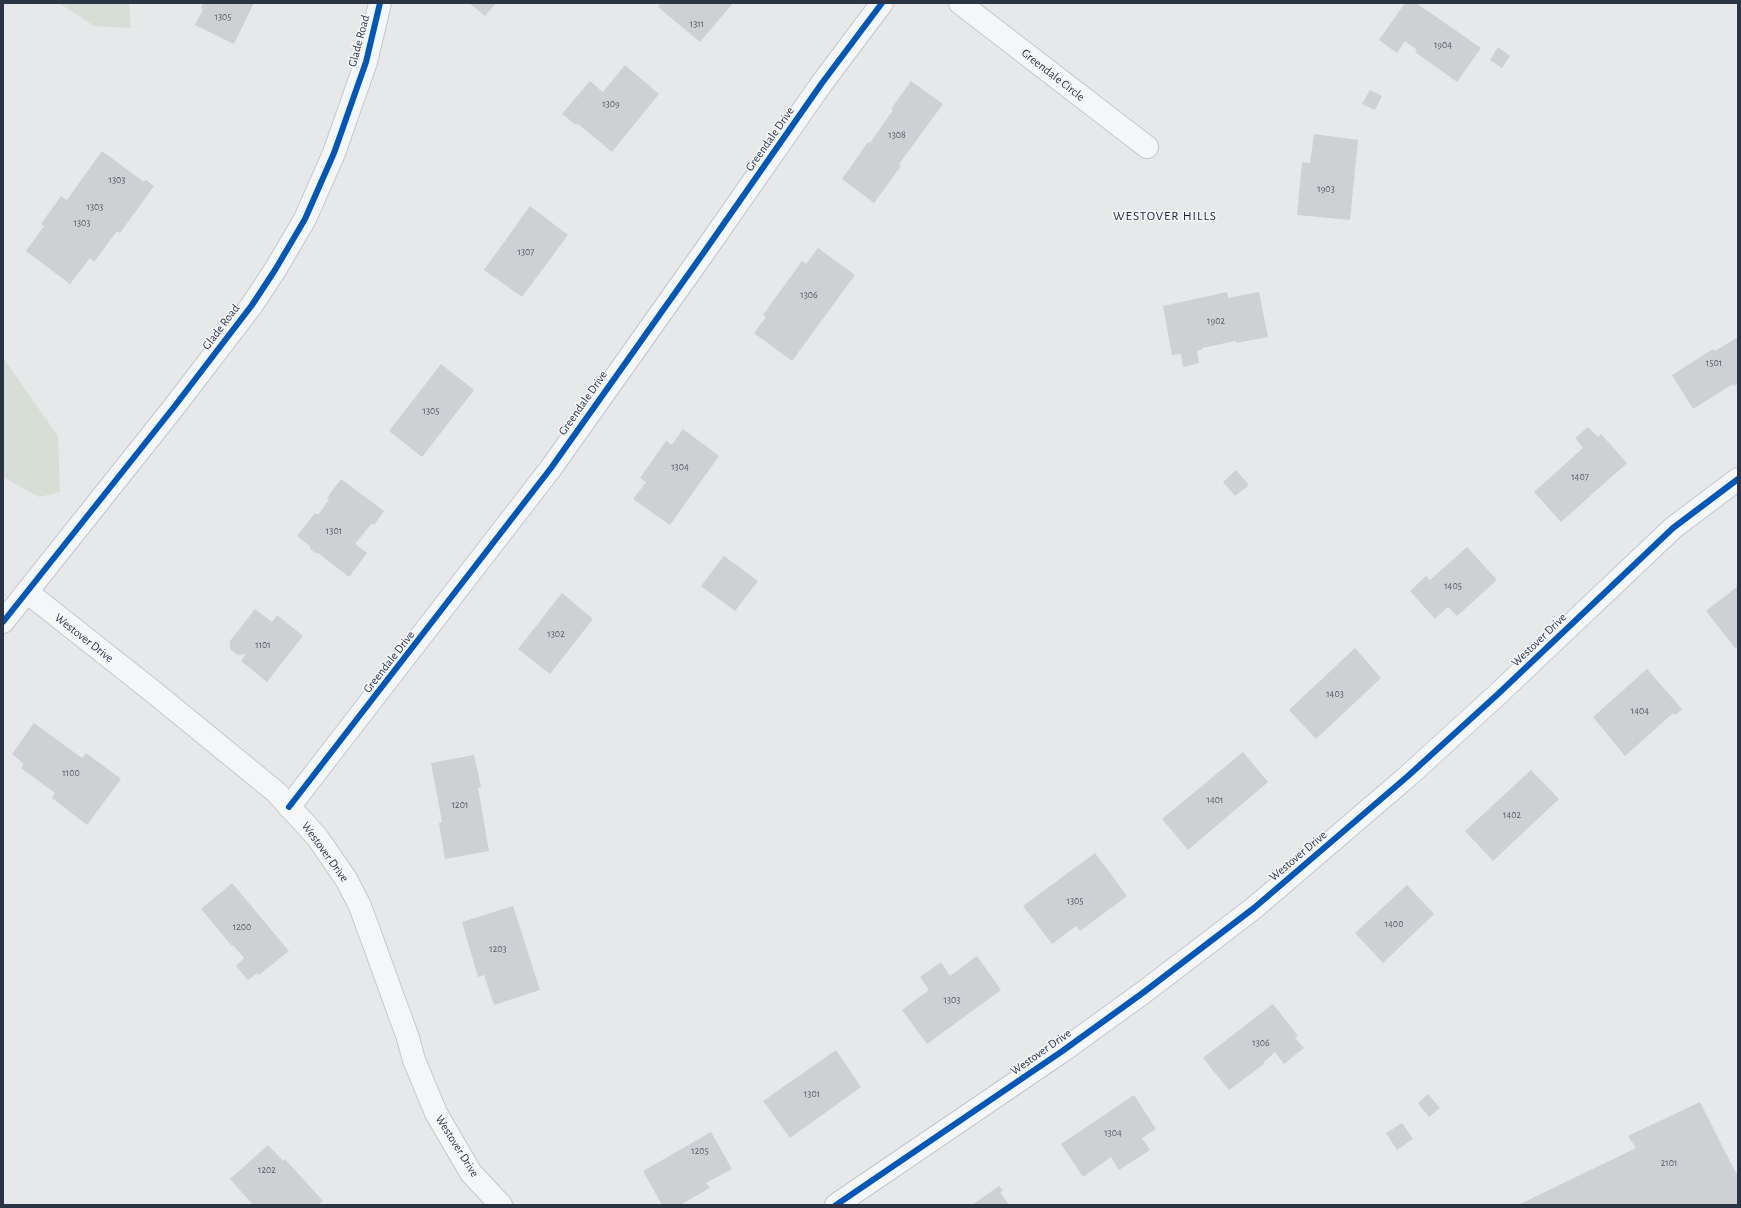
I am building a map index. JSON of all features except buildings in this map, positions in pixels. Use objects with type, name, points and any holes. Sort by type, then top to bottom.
[{"type":"street","name":"Glade Road","points":[[3,622],[174,407],[252,305],[275,270],[304,219],[334,153],[366,62],[380,3]]},
{"type":"street","name":"Greendale Drive","points":[[289,807],[551,468],[822,83],[882,3]]},
{"type":"street","name":"Greendale Circle","points":[[960,3],[1147,147]]},
{"type":"street","name":"Westover Drive","points":[[836,1205],[1061,1052],[1144,992],[1254,908],[1408,776],[1498,694],[1673,528],[1738,479]]},
{"type":"street","name":"Westover Drive","points":[[27,592],[276,792],[317,837],[346,879],[368,924],[408,1038],[414,1060],[436,1113],[472,1173],[501,1205]]},
{"type":"shaded area","points":[[59,3],[129,3],[131,28],[94,26]]},
{"type":"shaded area","points":[[3,358],[58,436],[60,492],[39,497],[3,477]]},
{"type":"cycle path","points":[[3,622],[174,407],[252,305],[275,270],[305,219],[334,153],[366,62],[380,3]]},
{"type":"cycle path","points":[[289,807],[551,468],[822,83],[882,3]]},
{"type":"cycle path","points":[[836,1205],[1061,1052],[1144,992],[1254,908],[1408,776],[1498,694],[1673,528],[1738,479]]},
{"type":"district","name":"WESTOVER HILLS","points":[[1165,216]]}]
